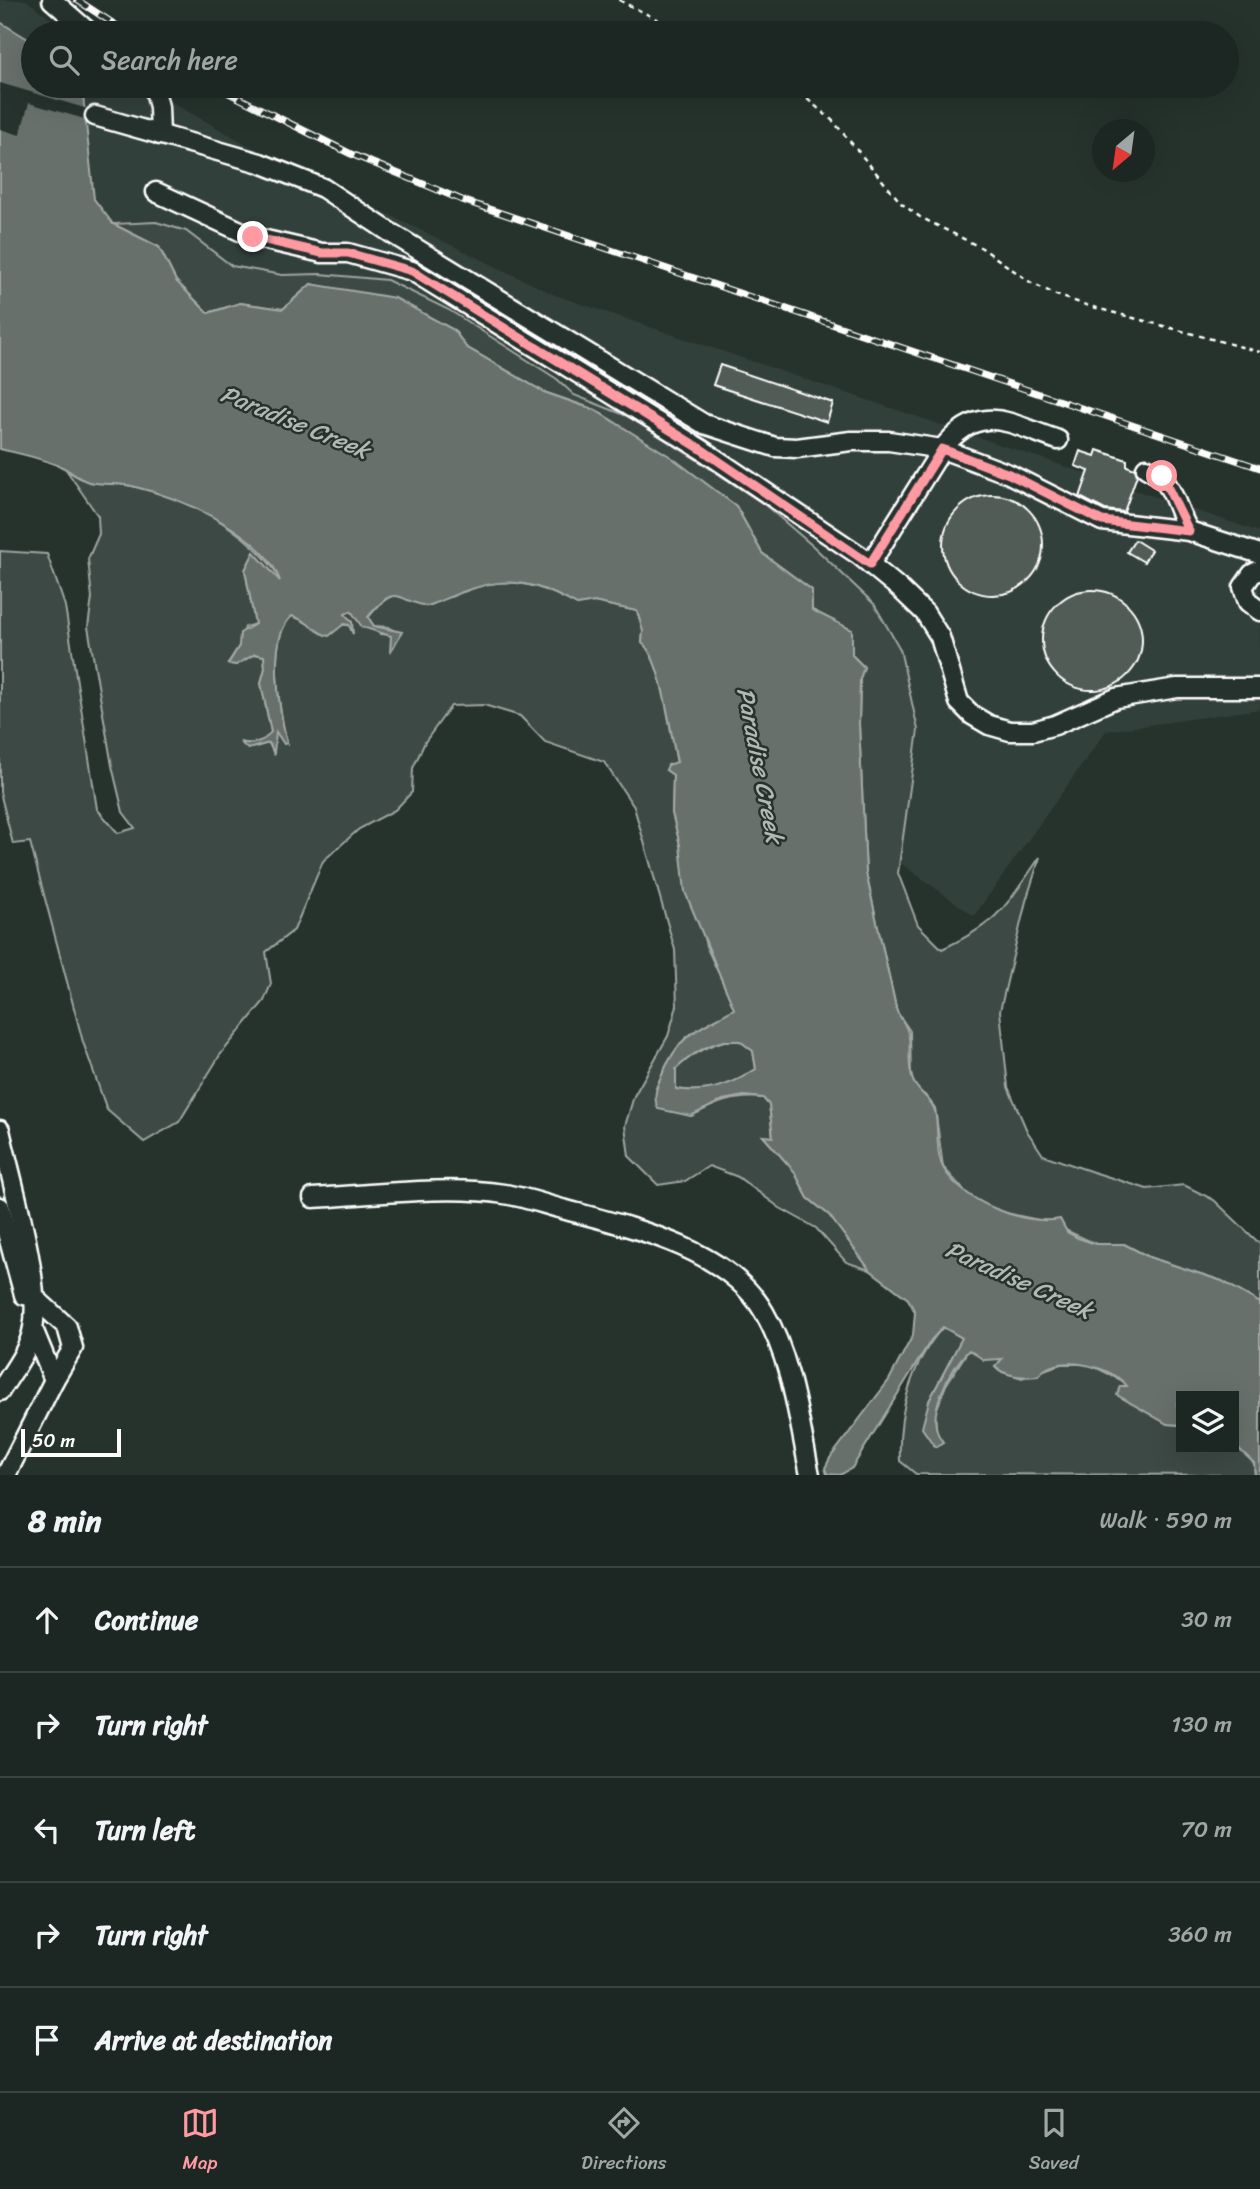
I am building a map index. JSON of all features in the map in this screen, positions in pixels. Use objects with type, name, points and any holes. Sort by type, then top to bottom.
[{"type":"street","points":[[52,0],[76,21]]},
{"type":"street","points":[[157,98],[160,135]]},
{"type":"street","points":[[95,116],[260,163],[323,188],[704,424],[775,447],[797,449],[851,441],[890,441],[942,449],[1009,474],[1102,521],[1189,531],[1260,554]]},
{"type":"street","points":[[156,192],[253,237],[322,253],[348,253],[412,271],[701,449],[870,564],[925,613],[940,637],[959,702],[972,715],[989,725],[1010,731],[1033,731],[1055,725],[1116,698],[1177,688],[1260,688]]},
{"type":"street","points":[[870,564],[942,449],[953,436],[982,418],[992,418],[1058,440]]},
{"type":"street","points":[[1146,468],[1162,476],[1168,483],[1177,511],[1189,531]]},
{"type":"street","points":[[1260,570],[1252,574],[1243,587],[1248,602],[1260,611]]},
{"type":"street","points":[[0,1130],[34,1297],[33,1329],[23,1353],[0,1391]]},
{"type":"street","points":[[313,1198],[428,1192],[503,1194],[631,1227],[700,1255],[737,1278],[764,1312],[787,1368],[810,1475]]},
{"type":"street","points":[[0,1207],[24,1295],[34,1297],[67,1326],[73,1348],[6,1475]]},
{"type":"street","points":[[33,1329],[54,1380]]},
{"type":"path","points":[[619,0],[660,21]]},
{"type":"path","points":[[806,98],[833,121],[902,204],[920,217],[982,248],[1030,282],[1089,306],[1260,352]]},
{"type":"shaded area","points":[[0,0],[26,0],[53,21],[21,21],[21,35],[0,22]]},
{"type":"shaded area","points":[[83,98],[164,98],[267,156],[555,295],[1260,532],[1260,709],[1106,731],[974,916],[863,836],[671,457],[466,347],[283,309],[113,224],[94,199]]},
{"type":"shaded area","points":[[156,222],[186,231],[232,266],[282,275],[320,274],[387,280],[449,310],[557,379],[574,395],[627,416],[765,505],[874,604],[900,649],[918,730],[898,873],[918,925],[942,949],[961,939],[1000,912],[1040,857],[1026,901],[1000,1011],[1008,1087],[1027,1131],[1043,1155],[1147,1189],[1184,1185],[1214,1200],[1260,1244],[1260,1303],[1222,1281],[1149,1257],[1124,1244],[1096,1244],[1048,1222],[996,1211],[969,1196],[943,1167],[935,1108],[925,1095],[916,1090],[911,1075],[910,1031],[897,1012],[866,873],[859,724],[860,679],[864,667],[852,655],[852,630],[812,610],[812,590],[762,553],[736,506],[596,410],[544,392],[466,347],[454,330],[311,284],[283,309],[240,303],[208,313],[176,281],[159,247],[113,224]]},
{"type":"shaded area","points":[[65,468],[80,478],[132,486],[196,508],[235,531],[252,545],[281,579],[277,580],[254,553],[245,570],[255,624],[245,627],[239,646],[228,663],[236,665],[255,654],[264,656],[265,668],[261,683],[271,732],[266,739],[250,744],[248,749],[269,743],[273,752],[275,731],[287,743],[281,714],[277,658],[284,627],[292,616],[314,625],[349,625],[352,631],[345,613],[351,611],[380,634],[392,635],[391,651],[394,631],[389,627],[374,626],[368,618],[391,596],[428,606],[486,585],[519,583],[555,594],[577,605],[594,602],[637,611],[643,631],[642,643],[649,651],[660,681],[677,763],[666,770],[673,775],[672,813],[706,946],[735,1009],[685,1039],[671,1057],[656,1088],[684,1114],[691,1116],[725,1101],[763,1098],[769,1105],[773,1137],[763,1136],[794,1171],[808,1198],[829,1215],[870,1270],[846,1262],[816,1228],[780,1208],[738,1177],[709,1166],[685,1181],[658,1185],[629,1156],[625,1126],[634,1096],[668,1036],[677,1006],[675,950],[634,807],[604,762],[545,742],[520,716],[484,705],[451,706],[425,742],[413,768],[412,792],[395,810],[359,829],[323,861],[294,930],[266,952],[271,984],[264,1001],[220,1055],[179,1122],[144,1142],[107,1110],[83,1042],[30,842],[13,844],[0,792],[0,551],[47,554],[65,606],[97,809],[118,833],[135,828],[123,812],[112,766],[88,627],[92,598],[88,559],[99,534],[98,516]]},
{"type":"shaded area","points":[[724,1041],[740,1041],[753,1051],[756,1069],[717,1087],[676,1089],[676,1069],[698,1052]]},
{"type":"shaded area","points":[[943,1327],[962,1338],[929,1401],[937,1436],[935,1414],[946,1385],[969,1349],[1003,1359],[995,1367],[999,1371],[1022,1378],[1061,1364],[1089,1364],[1123,1381],[1167,1424],[1176,1425],[1176,1454],[1239,1454],[1239,1449],[1254,1463],[1255,1475],[916,1474],[900,1461],[901,1425],[914,1373]]},
{"type":"water","name":"Paradise Creek","points":[[0,22],[21,35],[21,98],[83,98],[94,199],[113,224],[159,247],[176,281],[208,313],[240,303],[283,309],[311,284],[395,298],[454,330],[466,347],[544,392],[595,410],[671,457],[736,506],[762,553],[812,590],[812,610],[852,630],[852,655],[864,667],[860,679],[859,724],[866,873],[897,1012],[904,1022],[909,1038],[912,1078],[935,1111],[941,1163],[953,1181],[965,1192],[996,1209],[1030,1219],[1060,1219],[1067,1232],[1078,1238],[1096,1244],[1124,1244],[1149,1257],[1222,1281],[1260,1303],[1260,1475],[1255,1475],[1254,1463],[1239,1449],[1239,1391],[1176,1391],[1176,1425],[1167,1424],[1117,1395],[1120,1386],[1127,1386],[1120,1379],[1097,1368],[1070,1363],[1046,1369],[1038,1376],[1015,1376],[995,1367],[1002,1359],[984,1360],[969,1350],[954,1369],[941,1394],[936,1420],[937,1432],[943,1442],[935,1447],[922,1428],[929,1401],[962,1338],[943,1327],[931,1340],[852,1468],[840,1475],[827,1474],[825,1468],[830,1458],[889,1380],[913,1335],[915,1312],[908,1299],[870,1270],[829,1215],[808,1198],[794,1171],[763,1136],[773,1137],[769,1105],[763,1098],[744,1096],[723,1100],[691,1116],[658,1109],[656,1101],[659,1081],[675,1051],[690,1035],[734,1009],[685,892],[680,845],[672,813],[673,775],[666,770],[668,765],[677,762],[665,699],[655,664],[642,643],[643,631],[637,611],[594,602],[577,605],[555,594],[519,583],[486,585],[428,606],[391,596],[368,617],[374,626],[402,632],[390,653],[391,636],[362,627],[351,611],[345,614],[352,622],[353,634],[349,625],[344,624],[329,636],[292,616],[279,641],[277,658],[281,714],[287,743],[284,744],[276,732],[274,753],[269,743],[248,749],[240,742],[257,742],[265,739],[271,732],[261,683],[265,668],[264,656],[255,654],[236,665],[228,664],[239,646],[240,633],[255,624],[245,570],[254,552],[280,581],[271,563],[238,532],[195,508],[132,486],[89,482],[54,464],[0,449]],"holes":[[[724,1041],[740,1041],[753,1051],[756,1069],[717,1087],[676,1089],[676,1069],[704,1048]]]},
{"type":"pier","points":[[0,83],[21,89],[21,98],[51,98],[88,109],[88,120],[29,103],[20,135],[0,129]]},
{"type":"building","points":[[720,365],[833,403],[827,422],[713,385]]},
{"type":"building","points":[[1097,450],[1127,460],[1127,466],[1135,469],[1137,475],[1124,512],[1105,510],[1080,497],[1089,471],[1075,466],[1080,451],[1095,456]]},
{"type":"building","points":[[993,495],[1021,503],[1035,517],[1043,545],[1035,573],[1021,587],[993,595],[965,587],[951,573],[943,545],[951,517],[965,503]]},
{"type":"building","points":[[1135,540],[1151,550],[1144,562],[1127,552]]},
{"type":"building","points":[[1092,590],[1120,598],[1134,612],[1142,640],[1134,668],[1120,682],[1092,690],[1064,682],[1050,668],[1042,640],[1050,612],[1064,598]]},
{"type":"railway","points":[[77,0],[109,21]]},
{"type":"railway","points":[[239,98],[351,154],[462,200],[1260,468]]},
{"type":"route","points":[[253,237],[322,253],[348,253],[412,271],[701,449],[870,564],[942,449],[1009,474],[1102,521],[1189,531],[1177,511],[1168,483],[1162,476]]}]
